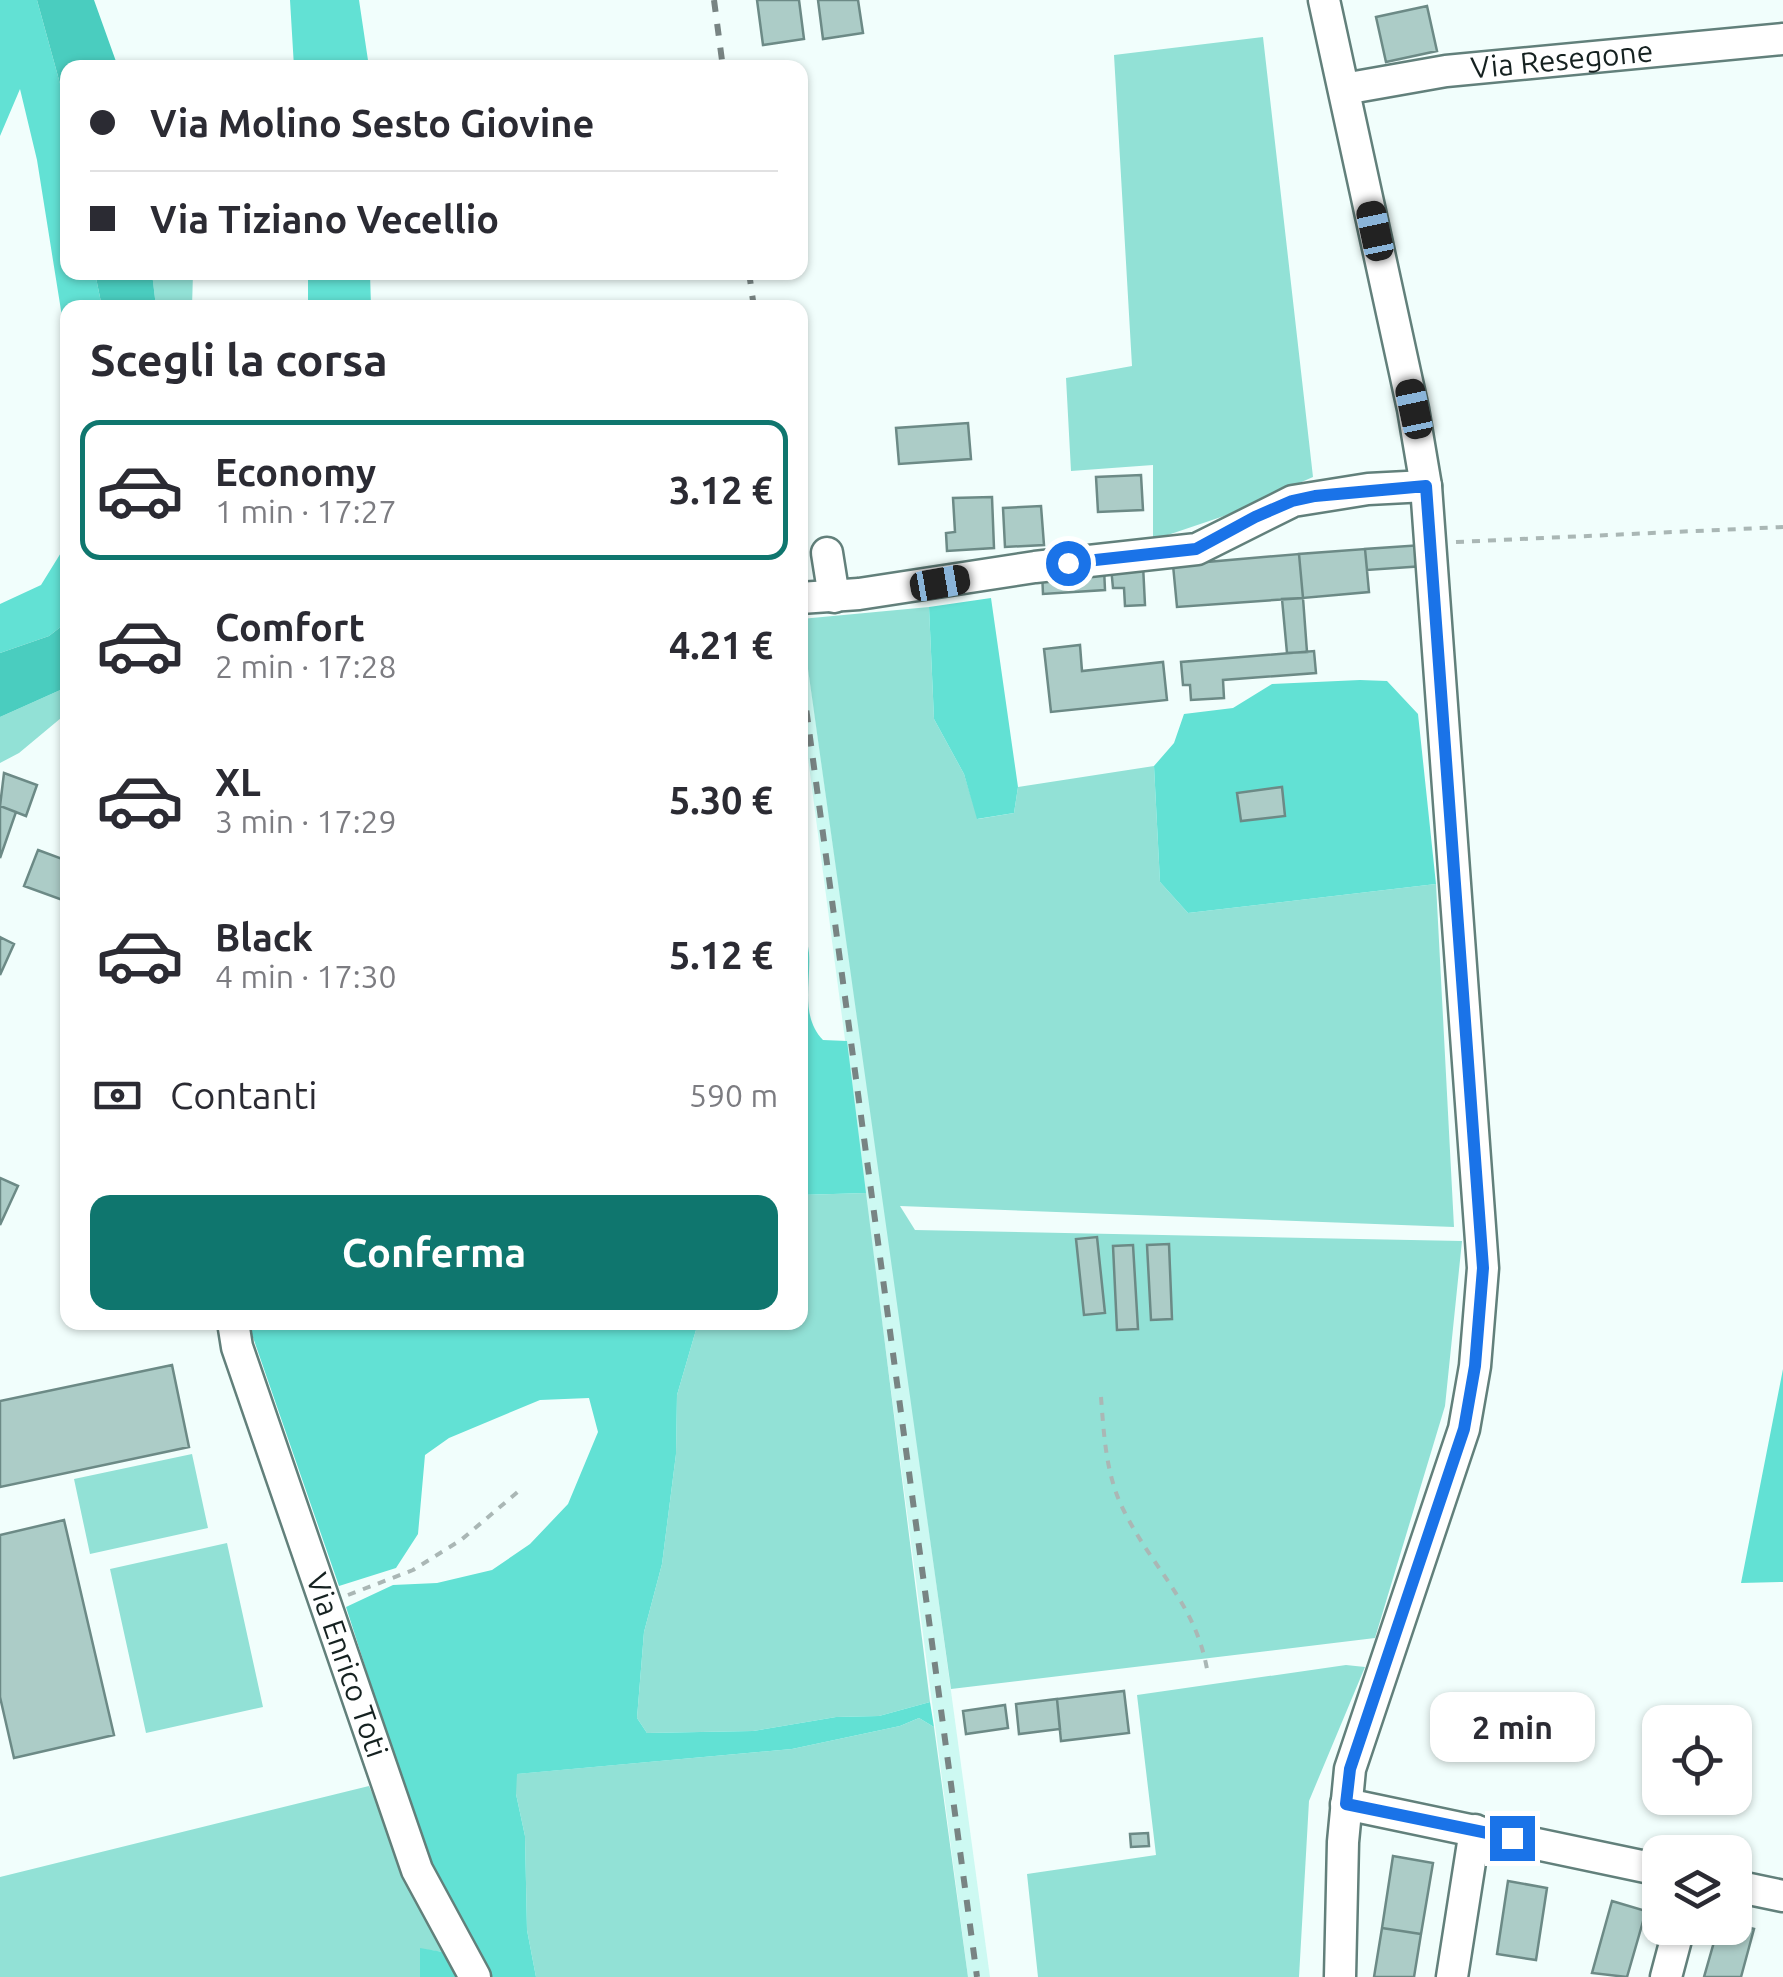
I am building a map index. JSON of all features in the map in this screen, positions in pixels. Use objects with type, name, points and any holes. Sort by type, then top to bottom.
[{"type":"street","points":[[1324,0],[1414,409],[1426,486],[1483,1268],[1475,1366],[1464,1429],[1350,1769],[1340,1977]]},
{"type":"street","name":"Via Resegone","points":[[1344,90],[1446,70],[1783,39]]},
{"type":"street","points":[[808,598],[1196,549],[1292,501],[1368,489],[1426,486]]},
{"type":"street","points":[[827,553],[834,597]]},
{"type":"street","name":"Via Enrico Toti","points":[[235,1335],[417,1870],[474,1977]]},
{"type":"street","points":[[1346,1804],[1642,1866]]},
{"type":"street","points":[[1452,1977],[1475,1830]]},
{"type":"street","points":[[1752,1890],[1783,1896]]},
{"type":"street","points":[[1666,1977],[1674,1945]]},
{"type":"path","points":[[1431,543],[1783,528]]},
{"type":"path","points":[[1101,1396],[1107,1461],[1122,1507],[1140,1541],[1190,1613],[1202,1640],[1207,1670]]},
{"type":"path","points":[[325,1604],[414,1570],[461,1540],[520,1490]]},
{"type":"shaded area","points":[[0,0],[37,0],[60,84],[60,280],[96,280],[101,300],[60,300],[60,304],[37,160],[20,89],[0,136]]},
{"type":"shaded area","points":[[37,0],[94,0],[115,60],[60,60],[60,84]]},
{"type":"shaded area","points":[[290,0],[359,0],[368,60],[294,60]]},
{"type":"shaded area","points":[[96,280],[153,280],[155,300],[101,300]]},
{"type":"shaded area","points":[[308,280],[370,280],[371,300],[308,300]]},
{"type":"shaded area","points":[[60,554],[60,627],[49,636],[0,653],[0,604],[41,585]]},
{"type":"shaded area","points":[[991,598],[1018,787],[1014,813],[977,819],[964,774],[934,719],[929,607]]},
{"type":"shaded area","points":[[60,627],[60,690],[0,717],[0,653],[49,636]]},
{"type":"shaded area","points":[[808,668],[990,1977],[968,1977],[808,758]]},
{"type":"shaded area","points":[[1387,681],[1418,714],[1436,884],[1188,913],[1160,882],[1154,766],[1174,743],[1184,714],[1233,708],[1272,684]]},
{"type":"shaded area","points":[[808,999],[811,1020],[823,1040],[847,1041],[866,1193],[808,1195]]},
{"type":"shaded area","points":[[250,1330],[696,1330],[677,1395],[676,1454],[662,1564],[644,1632],[637,1718],[647,1733],[753,1731],[836,1717],[879,1716],[930,1702],[934,1727],[919,1718],[900,1726],[792,1749],[517,1774],[516,1794],[525,1836],[527,1930],[536,1977],[492,1977],[426,1855],[346,1607],[393,1585],[437,1583],[492,1570],[530,1544],[568,1504],[598,1432],[589,1398],[540,1400],[449,1438],[425,1455],[418,1534],[396,1568],[339,1586]]},
{"type":"shaded area","points":[[1783,1369],[1783,1582],[1741,1583]]},
{"type":"shaded area","points":[[420,1948],[443,1952],[459,1977],[420,1977]]},
{"type":"green space","points":[[1263,37],[1313,477],[1224,516],[1153,540],[1153,465],[1071,471],[1066,378],[1132,366],[1114,55]]},
{"type":"green space","points":[[153,280],[193,280],[192,300],[155,300]]},
{"type":"green space","points":[[929,607],[934,719],[964,774],[978,819],[1014,813],[1018,787],[1154,766],[1160,882],[1188,913],[1436,884],[1454,1227],[900,1206],[915,1230],[1462,1241],[1445,1406],[1375,1638],[951,1689],[808,669],[808,618]]},
{"type":"green space","points":[[60,690],[60,719],[19,753],[0,763],[0,717]]},
{"type":"green space","points":[[866,1193],[930,1702],[879,1716],[836,1717],[753,1731],[647,1733],[637,1718],[644,1632],[662,1564],[676,1454],[677,1395],[696,1330],[808,1330],[808,1195]]},
{"type":"green space","points":[[192,1454],[208,1528],[90,1554],[74,1479]]},
{"type":"green space","points":[[227,1543],[263,1707],[146,1733],[110,1569]]},
{"type":"green space","points":[[1346,1665],[1365,1667],[1309,1801],[1299,1977],[1038,1977],[1027,1874],[1156,1855],[1137,1695]]},
{"type":"green space","points":[[919,1718],[934,1727],[968,1977],[536,1977],[527,1930],[525,1836],[516,1774],[792,1749],[900,1726]]},
{"type":"green space","points":[[369,1786],[443,1952],[421,1949],[420,1977],[0,1977],[0,1877]]},
{"type":"building","points":[[757,0],[799,0],[804,39],[763,45]]},
{"type":"building","points":[[818,0],[858,0],[863,33],[823,39]]},
{"type":"building","points":[[1427,6],[1437,51],[1386,62],[1376,17]]},
{"type":"building","points":[[968,423],[971,459],[899,464],[896,428]]},
{"type":"building","points":[[1141,475],[1143,510],[1098,512],[1096,477]]},
{"type":"building","points":[[992,497],[994,548],[947,551],[946,533],[955,532],[953,498]]},
{"type":"building","points":[[1041,506],[1044,545],[1005,547],[1003,508]]},
{"type":"building","points":[[1422,545],[1424,566],[1367,570],[1365,549]]},
{"type":"building","points":[[1365,549],[1369,592],[1303,598],[1299,554]]},
{"type":"building","points":[[1299,554],[1303,598],[1177,607],[1173,565]]},
{"type":"building","points":[[1143,565],[1145,605],[1125,606],[1124,588],[1113,588],[1111,567]]},
{"type":"building","points":[[1104,568],[1105,590],[1043,594],[1042,572]]},
{"type":"building","points":[[1303,598],[1307,652],[1287,653],[1282,599]]},
{"type":"building","points":[[1080,645],[1082,671],[1163,662],[1167,700],[1051,712],[1044,649]]},
{"type":"building","points":[[1314,651],[1316,673],[1223,680],[1224,698],[1191,700],[1190,685],[1183,685],[1181,662]]},
{"type":"building","points":[[4,773],[37,785],[26,816],[0,806]]},
{"type":"building","points":[[1282,787],[1285,816],[1241,821],[1237,793]]},
{"type":"building","points":[[0,806],[16,812],[0,858]]},
{"type":"building","points":[[38,850],[60,858],[60,899],[24,886]]},
{"type":"building","points":[[0,937],[14,944],[0,975]]},
{"type":"building","points":[[0,1178],[18,1186],[0,1225]]},
{"type":"building","points":[[1097,1237],[1105,1313],[1084,1315],[1076,1239]]},
{"type":"building","points":[[1169,1244],[1172,1319],[1151,1320],[1147,1245]]},
{"type":"building","points":[[1133,1245],[1138,1329],[1117,1330],[1113,1246]]},
{"type":"building","points":[[172,1365],[189,1447],[0,1487],[0,1401]]},
{"type":"building","points":[[64,1520],[114,1735],[14,1758],[0,1697],[0,1535]]},
{"type":"building","points":[[1124,1691],[1129,1733],[1061,1741],[1057,1699]]},
{"type":"building","points":[[1057,1699],[1060,1729],[1019,1734],[1016,1704]]},
{"type":"building","points":[[1005,1705],[1008,1728],[966,1734],[963,1711]]},
{"type":"building","points":[[1148,1833],[1149,1846],[1131,1847],[1130,1834]]},
{"type":"building","points":[[1393,1856],[1433,1863],[1421,1934],[1382,1928]]},
{"type":"building","points":[[1508,1881],[1547,1888],[1536,1960],[1497,1954]]},
{"type":"building","points":[[1612,1901],[1642,1910],[1642,1925],[1627,1977],[1592,1973]]},
{"type":"building","points":[[1382,1928],[1421,1934],[1414,1977],[1374,1977]]},
{"type":"building","points":[[1713,1945],[1750,1945],[1741,1977],[1704,1977]]},
{"type":"railway","points":[[714,0],[722,60]]},
{"type":"railway","points":[[750,280],[753,300]]},
{"type":"railway","points":[[808,722],[977,1977]]},
{"type":"route","points":[[1068,563],[1196,549],[1255,517],[1315,496],[1426,486],[1483,1268],[1475,1366],[1464,1429],[1350,1769],[1346,1804],[1512,1838]]}]
